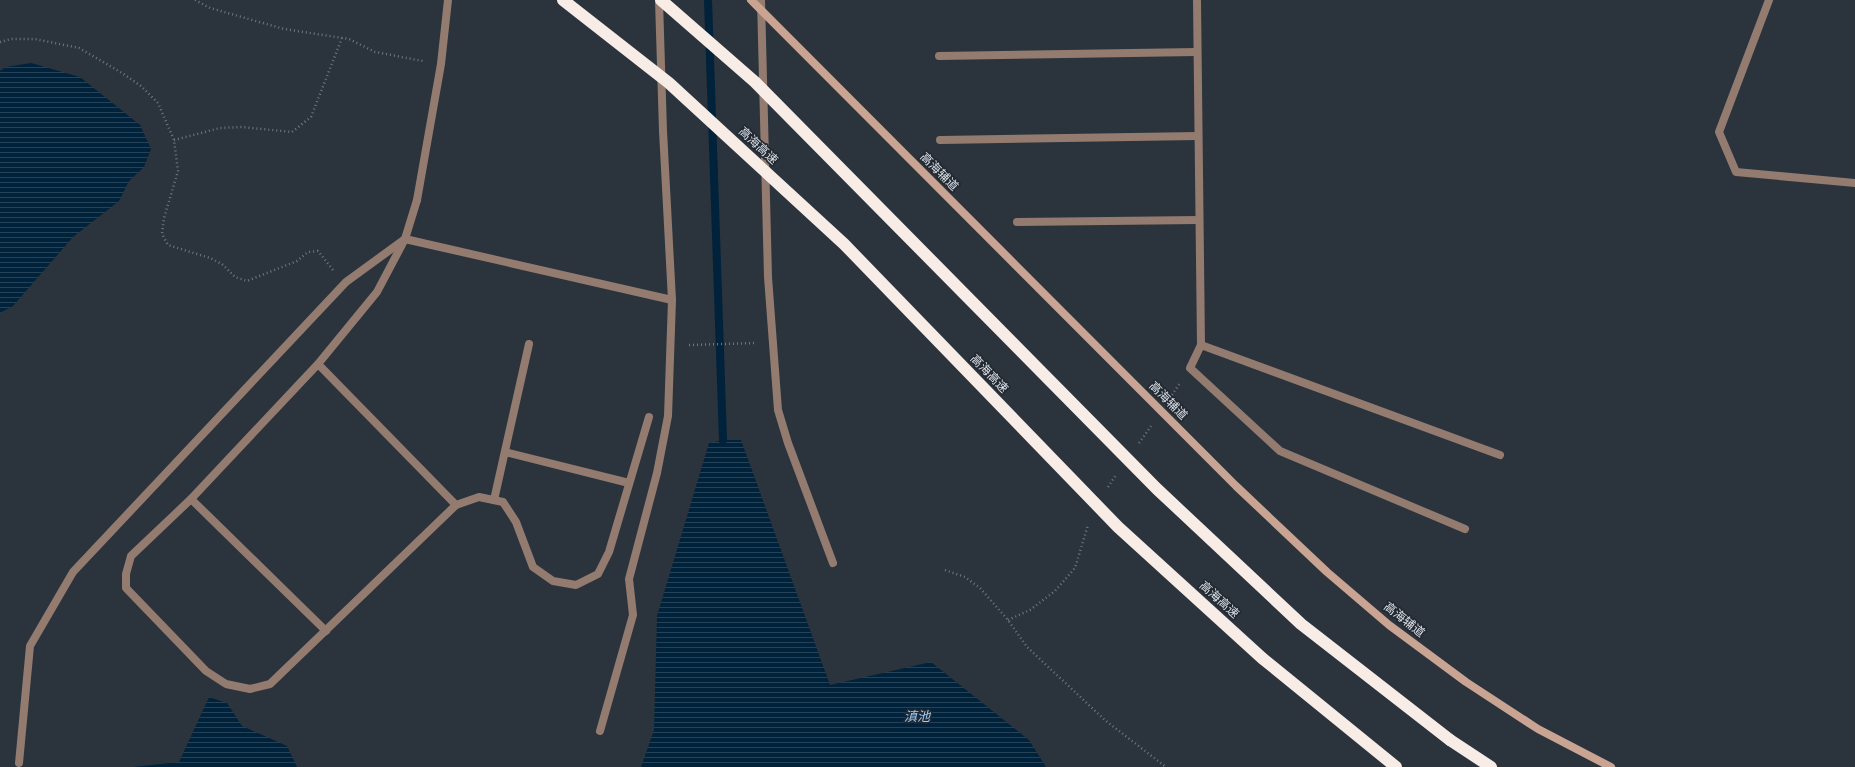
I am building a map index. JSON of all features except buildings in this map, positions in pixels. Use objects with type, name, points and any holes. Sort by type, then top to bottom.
[{"type":"highway","name":"高海高速","points":[[563,0],[669,82],[844,244],[1118,527],[1262,658],[1396,767]]},
{"type":"highway","points":[[660,0],[755,82],[1157,489],[1301,624],[1450,740],[1491,767]]},
{"type":"main road","name":"高海辅道","points":[[751,0],[1236,486],[1327,572],[1389,625],[1466,682],[1538,729],[1610,767]]},
{"type":"street","points":[[448,0],[441,64],[417,200],[405,239],[377,292],[318,364],[192,499],[131,556],[126,574],[126,588],[206,671],[226,684],[250,689],[270,684],[456,505],[479,497],[503,502],[516,522],[533,566],[553,581],[576,585],[598,574],[609,552],[649,417]]},
{"type":"street","points":[[600,731],[633,615],[629,579],[657,473],[668,416],[672,300],[663,131],[660,0]]},
{"type":"street","points":[[761,0],[768,277],[778,410],[788,443],[834,563]]},
{"type":"street","points":[[1197,0],[1201,345],[1190,368],[1280,451],[1466,529]]},
{"type":"street","points":[[1768,0],[1719,132],[1736,172],[1855,183]]},
{"type":"street","points":[[939,56],[1197,52]]},
{"type":"street","points":[[940,140],[1198,136]]},
{"type":"street","points":[[1017,222],[1199,220]]},
{"type":"street","points":[[19,762],[30,646],[73,572],[346,282],[405,239],[672,300]]},
{"type":"street","points":[[494,500],[529,344]]},
{"type":"street","points":[[1201,345],[1500,455]]},
{"type":"street","points":[[318,364],[456,505]]},
{"type":"street","points":[[505,452],[630,483]]},
{"type":"street","points":[[192,499],[326,631]]},
{"type":"path","points":[[195,0],[210,8],[284,30],[349,39],[375,52],[441,64]]},
{"type":"path","points":[[174,140],[220,128],[242,127],[292,132],[310,117],[342,38]]},
{"type":"path","points":[[0,42],[10,39],[34,39],[79,48],[122,72],[146,90],[158,103],[174,140],[178,171],[164,218],[162,234],[168,245],[210,258],[222,264],[235,277],[247,281],[297,261],[308,252],[318,251],[327,264],[346,282]]},
{"type":"path","points":[[670,345],[773,342]]},
{"type":"path","points":[[944,570],[964,577],[980,588],[1027,647],[1106,721],[1166,767]]},
{"type":"water","points":[[31,63],[80,77],[140,125],[151,149],[144,167],[129,181],[119,201],[73,237],[13,306],[0,313],[0,71],[6,67]]},
{"type":"water","name":"滇池","points":[[723,440],[741,440],[830,685],[931,662],[1029,740],[1046,767],[641,767],[654,730],[657,616],[709,443]]},
{"type":"water","points":[[209,697],[227,703],[242,726],[287,746],[297,767],[133,767],[179,762]]},
{"type":"waterway","points":[[708,0],[723,440]]}]
